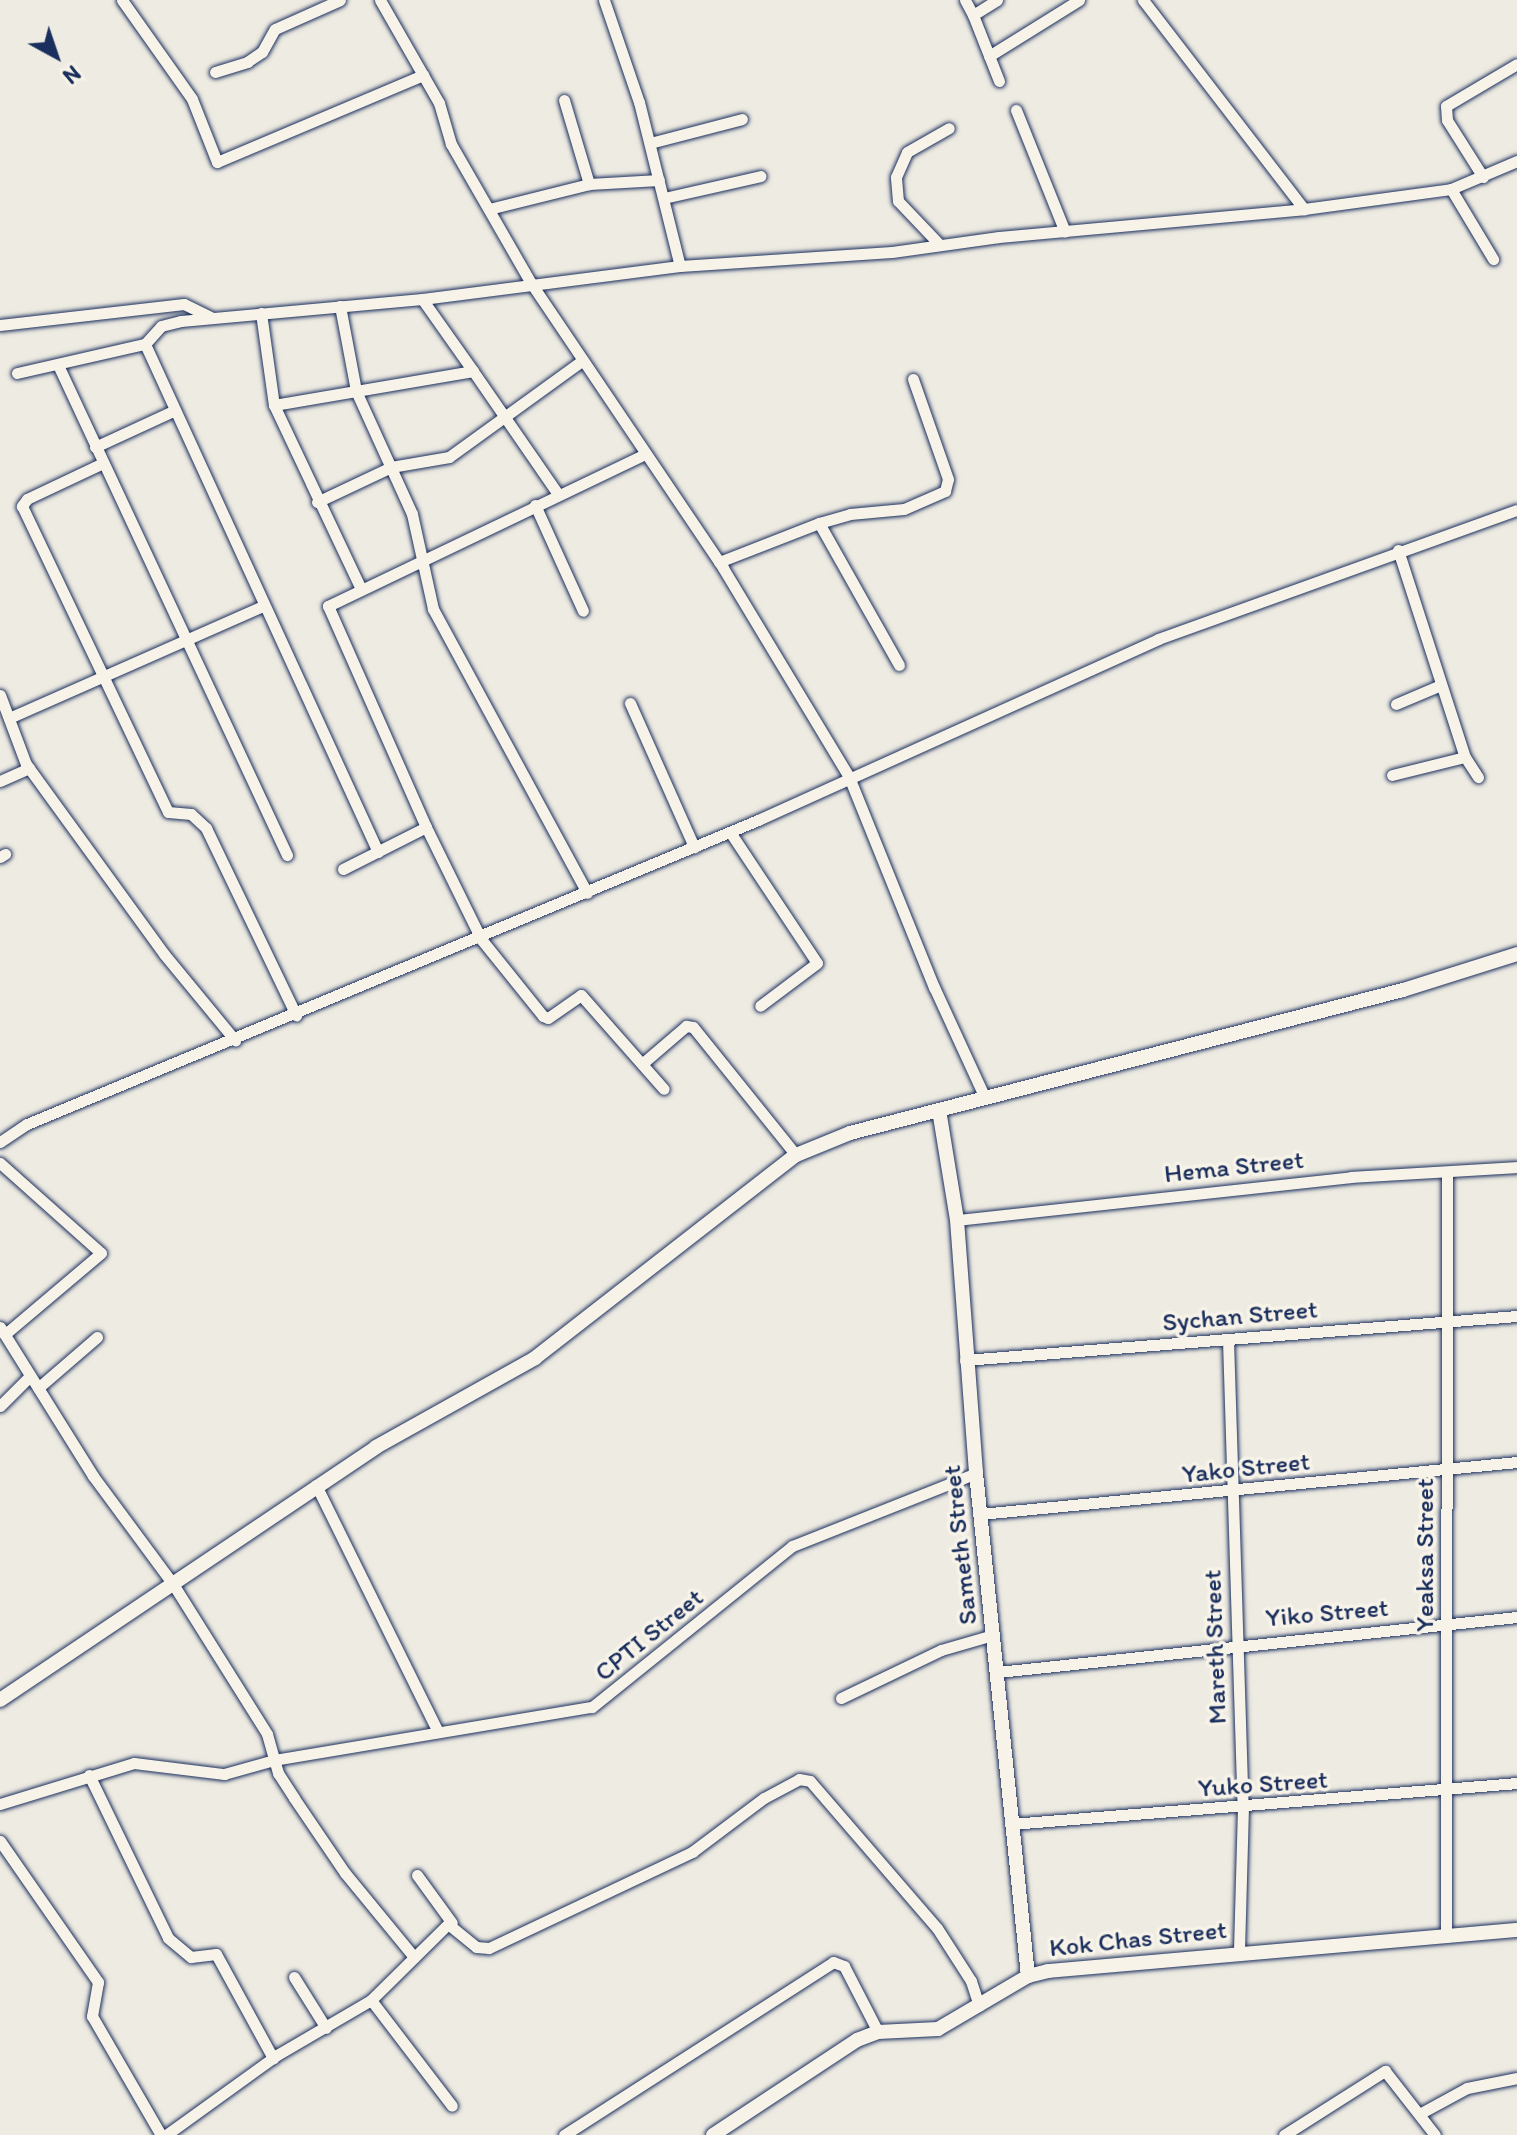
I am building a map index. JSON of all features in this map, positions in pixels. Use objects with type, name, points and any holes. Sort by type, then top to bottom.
[{"type":"street","points":[[122,0],[192,99],[217,162],[423,75]]},
{"type":"street","points":[[215,72],[247,62],[262,52],[275,29],[340,0]]},
{"type":"street","points":[[380,0],[439,103],[451,144],[531,283],[580,362],[719,562],[849,777],[934,987],[985,1098]]},
{"type":"street","points":[[604,0],[650,143],[680,266]]},
{"type":"street","points":[[965,0],[999,81]]},
{"type":"street","points":[[973,15],[997,0]]},
{"type":"street","points":[[989,56],[1079,0]]},
{"type":"street","points":[[1143,0],[1304,209]]},
{"type":"street","points":[[1483,177],[1447,120],[1446,106],[1517,64]]},
{"type":"street","points":[[564,100],[589,184]]},
{"type":"street","points":[[1016,110],[1065,232]]},
{"type":"street","points":[[650,143],[742,119]]},
{"type":"street","points":[[939,244],[898,201],[896,177],[907,152],[949,128]]},
{"type":"street","points":[[17,373],[145,344],[170,323],[422,299],[680,266],[861,255],[939,244],[1304,209],[1451,189],[1517,161]]},
{"type":"street","points":[[664,198],[761,176]]},
{"type":"street","points":[[489,209],[589,184],[659,180]]},
{"type":"street","points":[[1451,189],[1493,259]]},
{"type":"street","points":[[422,299],[558,494]]},
{"type":"street","points":[[0,325],[184,304],[211,318]]},
{"type":"street","points":[[340,306],[356,391],[412,514],[433,609],[587,893]]},
{"type":"street","points":[[261,313],[274,405],[317,502],[360,587]]},
{"type":"street","points":[[145,344],[173,411],[378,852]]},
{"type":"street","points":[[317,502],[391,467],[449,457],[580,362]]},
{"type":"street","points":[[58,365],[287,855]]},
{"type":"street","points":[[274,405],[473,371]]},
{"type":"street","points":[[719,562],[819,523],[850,514],[904,509],[945,491],[948,479],[913,379]]},
{"type":"street","points":[[95,447],[173,411]]},
{"type":"street","points":[[645,454],[360,587],[328,606],[329,617],[481,939],[543,1016],[548,1018],[581,995],[664,1089]]},
{"type":"street","points":[[103,463],[27,499],[22,506],[168,812],[191,814],[206,828],[296,1015]]},
{"type":"street","points":[[535,505],[583,611]]},
{"type":"street","points":[[0,1142],[27,1124],[481,939],[730,832],[1158,639],[1398,550],[1517,510]]},
{"type":"street","points":[[819,523],[899,665]]},
{"type":"street","points":[[1398,550],[1465,757],[1478,777]]},
{"type":"street","points":[[9,718],[188,642],[263,606]]},
{"type":"street","points":[[1396,704],[1441,685]]},
{"type":"street","points":[[0,695],[29,768],[164,954],[235,1040]]},
{"type":"street","points":[[630,703],[694,847]]},
{"type":"street","points":[[1392,775],[1465,757]]},
{"type":"street","points":[[0,781],[29,768]]},
{"type":"street","points":[[343,869],[426,827]]},
{"type":"street","points":[[730,832],[817,963],[760,1006]]},
{"type":"street","points":[[0,1700],[39,1669],[173,1584],[316,1485],[535,1358],[796,1155],[850,1133],[1403,990],[1517,954]]},
{"type":"street","points":[[643,1063],[686,1026],[693,1027],[796,1155]]},
{"type":"street","name":"Sameth Street","points":[[939,1110],[957,1220],[965,1360],[1028,1976]]},
{"type":"street","points":[[0,1163],[101,1253],[2,1331],[93,1476],[173,1584],[267,1734],[274,1760],[345,1873],[414,1957]]},
{"type":"street","name":"Hema Street","points":[[957,1220],[1351,1177],[1517,1167]]},
{"type":"street","name":"Yeaksa Street","points":[[1446,1937],[1450,1321],[1447,1172]]},
{"type":"street","name":"Sychan Street","points":[[965,1360],[1517,1316]]},
{"type":"street","points":[[38,1388],[97,1337]]},
{"type":"street","name":"Mareth Street","points":[[1228,1340],[1243,1807],[1239,1953]]},
{"type":"street","points":[[0,1406],[29,1377]]},
{"type":"street","name":"Yako Street","points":[[980,1514],[1233,1493],[1517,1462]]},
{"type":"street","name":"CPTI Street","points":[[0,1804],[134,1763],[224,1774],[274,1760],[598,1705],[792,1546],[976,1473]]},
{"type":"street","points":[[316,1485],[438,1732]]},
{"type":"street","name":"Yiko Street","points":[[998,1672],[1236,1643],[1517,1617]]},
{"type":"street","points":[[841,1698],[941,1650],[993,1635]]},
{"type":"street","points":[[89,1775],[168,1938],[191,1957],[216,1954],[273,2058]]},
{"type":"street","points":[[417,1875],[452,1923],[476,1947],[489,1948],[692,1852],[764,1798],[799,1779],[810,1781],[937,1928],[971,1981],[979,2006]]},
{"type":"street","name":"Yuko Street","points":[[1011,1824],[1446,1793],[1517,1783]]},
{"type":"street","points":[[0,1841],[98,1982],[92,2016],[163,2135],[273,2058],[371,2000],[452,1923]]},
{"type":"street","name":"Kok Chas Street","points":[[713,2135],[857,2040],[878,2032],[938,2029],[1028,1976],[1239,1953],[1517,1930]]},
{"type":"street","points":[[564,2135],[833,1962],[844,1966],[878,2032]]},
{"type":"street","points":[[294,1977],[326,2028]]},
{"type":"street","points":[[371,2000],[452,2106]]},
{"type":"street","points":[[1284,2135],[1385,2071],[1421,2113],[1435,2135]]},
{"type":"street","points":[[1421,2113],[1467,2088],[1517,2078]]}]
